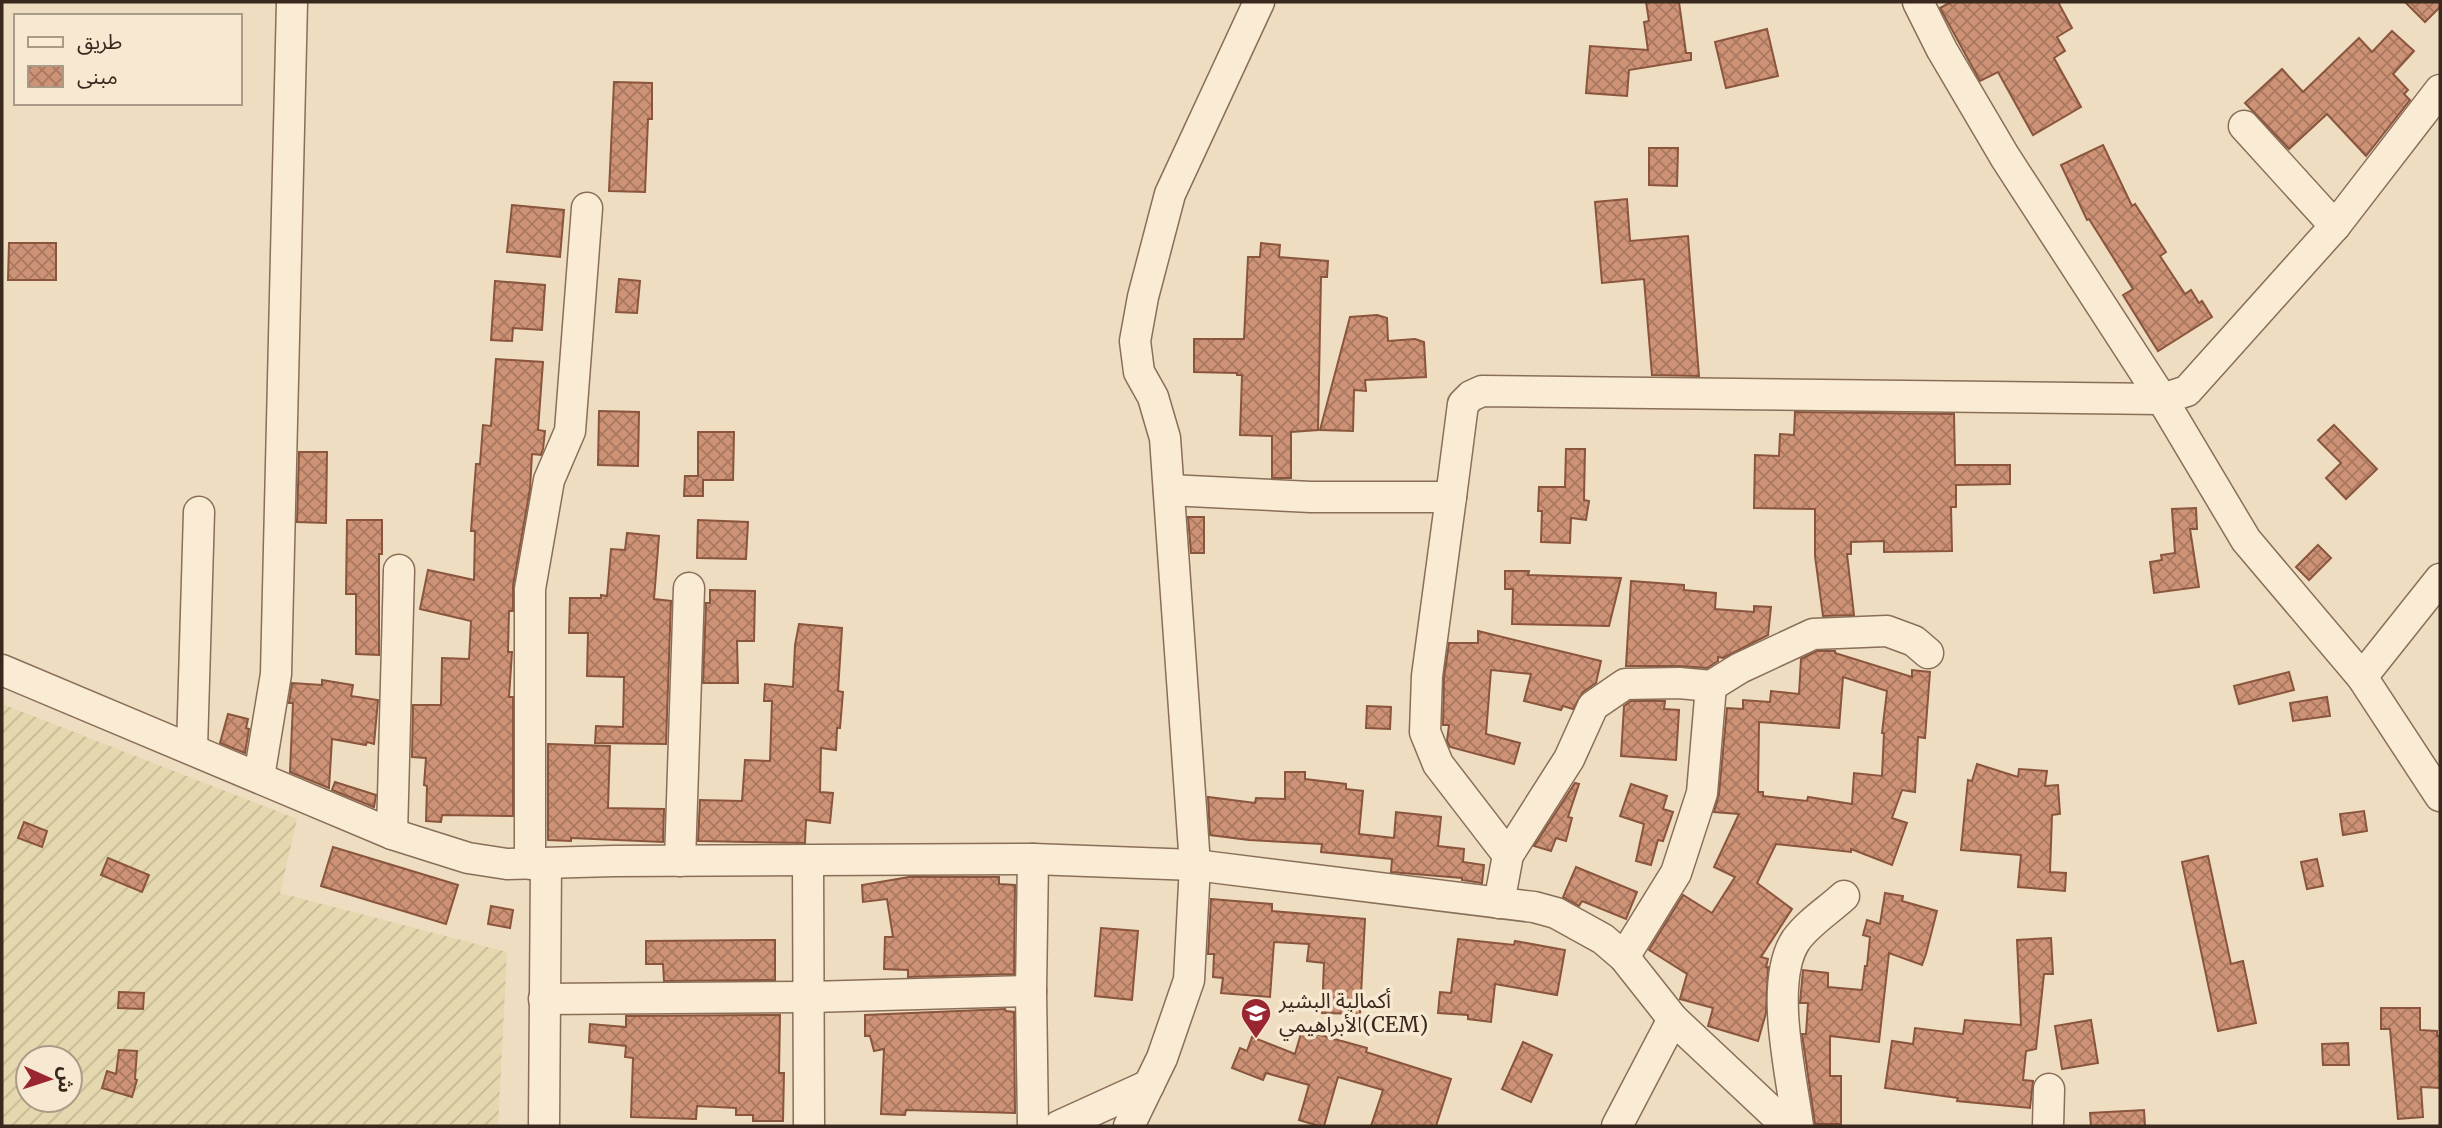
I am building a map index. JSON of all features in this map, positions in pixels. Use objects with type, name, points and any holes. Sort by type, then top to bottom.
[{"type":"street","points":[[259,777],[276,674],[292,2]]},
{"type":"street","points":[[1129,1126],[1162,1058],[1189,979],[1195,865],[1166,438],[1153,397],[1139,372],[1135,341],[1143,297],[1170,194],[1259,2]]},
{"type":"street","points":[[1918,2],[1942,50],[2005,157],[2162,399],[2246,540],[2362,677],[2440,796]]},
{"type":"street","points":[[1508,855],[1438,764],[1425,732],[1427,676],[1463,404],[1471,396],[1482,391],[2162,399],[2187,391],[2335,226],[2440,90]]},
{"type":"street","points":[[2244,127],[2335,226]]},
{"type":"street","points":[[544,1126],[544,999],[530,589],[548,480],[570,430],[587,208]]},
{"type":"street","points":[[1169,490],[1311,496],[1451,497]]},
{"type":"street","points":[[192,748],[199,512]]},
{"type":"street","points":[[393,834],[399,570]]},
{"type":"street","points":[[2362,677],[2440,579]]},
{"type":"street","points":[[680,861],[689,588]]},
{"type":"street","points":[[1499,902],[1508,855],[1569,759],[1593,706],[1625,684],[1679,682],[1711,686],[1740,668],[1813,634],[1886,631],[1914,641],[1928,653]]},
{"type":"street","points":[[2,670],[393,834],[468,858],[507,864],[1034,859],[1195,865],[1499,902],[1556,913],[1603,939],[1625,957],[1673,1018],[1787,1126]]},
{"type":"street","points":[[1625,957],[1676,873],[1702,793],[1711,686]]},
{"type":"street","points":[[1033,1126],[1031,991],[1034,859]]},
{"type":"street","points":[[808,861],[809,1126]]},
{"type":"street","points":[[1798,1126],[1782,1006],[1784,975],[1788,956],[1797,939],[1844,896]]},
{"type":"street","points":[[544,999],[810,997],[1031,991]]},
{"type":"street","points":[[1617,1126],[1673,1018]]},
{"type":"street","points":[[1059,1126],[1150,1085]]},
{"type":"street","points":[[2048,1126],[2049,1089]]},
{"type":"shaded area","points":[[2,704],[297,819],[280,893],[507,952],[498,1126],[2,1126]]},
{"type":"building","points":[[1646,2],[1679,2],[1686,53],[1691,53],[1691,60],[1629,70],[1627,96],[1586,93],[1590,46],[1648,50],[1644,22],[1649,21]]},
{"type":"building","points":[[1951,2],[2058,2],[2072,28],[2057,37],[2065,51],[2054,58],[2081,107],[2033,135],[1998,72],[1980,81],[1940,8]]},
{"type":"building","points":[[2405,2],[2440,2],[2440,7],[2425,22]]},
{"type":"building","points":[[1767,29],[1778,76],[1726,88],[1715,42]]},
{"type":"building","points":[[2392,31],[2414,51],[2393,74],[2408,90],[2404,94],[2410,100],[2366,156],[2327,114],[2289,149],[2245,103],[2282,69],[2303,92],[2359,38],[2372,52]]},
{"type":"building","points":[[614,82],[652,83],[652,119],[648,119],[645,192],[609,191]]},
{"type":"building","points":[[2103,145],[2132,206],[2135,204],[2166,252],[2160,256],[2185,294],[2191,290],[2212,317],[2158,351],[2123,295],[2133,289],[2089,219],[2087,220],[2061,165]]},
{"type":"building","points":[[1649,148],[1678,148],[1677,186],[1649,185]]},
{"type":"building","points":[[1627,199],[1630,241],[1688,236],[1699,376],[1652,375],[1644,279],[1602,283],[1595,202]]},
{"type":"building","points":[[512,205],[564,210],[560,257],[507,252]]},
{"type":"building","points":[[9,243],[56,243],[56,280],[8,280]]},
{"type":"building","points":[[1261,243],[1280,245],[1279,257],[1328,261],[1327,277],[1321,277],[1318,430],[1291,432],[1291,478],[1272,478],[1272,436],[1240,435],[1242,375],[1194,372],[1194,339],[1244,339],[1248,257],[1260,257]]},
{"type":"building","points":[[619,279],[640,281],[637,313],[616,312]]},
{"type":"building","points":[[495,281],[545,285],[542,330],[513,328],[512,341],[491,340]]},
{"type":"building","points":[[1377,315],[1387,318],[1388,341],[1415,339],[1424,342],[1426,377],[1365,380],[1366,391],[1354,390],[1353,431],[1320,430],[1350,317]]},
{"type":"building","points":[[496,359],[543,362],[538,430],[545,431],[543,449],[541,455],[532,454],[530,489],[513,586],[513,611],[509,611],[508,652],[512,652],[509,697],[513,697],[513,816],[442,815],[441,822],[426,821],[426,758],[412,757],[413,705],[441,705],[442,658],[469,659],[471,621],[420,609],[428,570],[474,580],[475,531],[471,531],[476,464],[480,464],[483,425],[491,426]]},
{"type":"building","points":[[599,411],[639,412],[638,466],[598,465]]},
{"type":"building","points":[[1795,412],[1954,414],[1955,465],[2010,465],[2010,484],[1956,485],[1956,507],[1951,507],[1952,551],[1884,552],[1884,541],[1851,542],[1851,554],[1847,554],[1854,615],[1823,616],[1815,556],[1815,509],[1754,508],[1755,455],[1779,456],[1780,434],[1794,435]]},
{"type":"building","points":[[2334,425],[2377,469],[2346,499],[2326,478],[2341,463],[2318,440]]},
{"type":"building","points":[[698,432],[734,432],[733,480],[703,480],[703,496],[684,496],[685,476],[698,476]]},
{"type":"building","points":[[1566,449],[1585,449],[1584,500],[1589,501],[1586,520],[1571,518],[1570,543],[1541,542],[1542,511],[1538,511],[1539,487],[1565,487]]},
{"type":"building","points":[[299,452],[327,452],[326,523],[297,522]]},
{"type":"building","points":[[2196,508],[2197,529],[2190,529],[2199,587],[2154,593],[2150,562],[2162,560],[2161,555],[2175,553],[2172,509]]},
{"type":"building","points":[[1188,517],[1204,517],[1204,553],[1191,553]]},
{"type":"building","points":[[347,520],[382,520],[382,554],[379,554],[379,655],[356,654],[356,594],[346,594]]},
{"type":"building","points":[[698,520],[748,522],[746,559],[697,558]]},
{"type":"building","points":[[627,533],[659,536],[654,599],[671,601],[666,744],[595,743],[596,726],[623,727],[624,677],[587,676],[588,633],[569,633],[570,598],[607,596],[611,549],[625,550]]},
{"type":"building","points":[[2318,545],[2331,558],[2309,580],[2296,567]]},
{"type":"building","points":[[1505,571],[1529,571],[1528,575],[1621,578],[1609,626],[1512,624],[1513,589],[1505,589]]},
{"type":"building","points":[[1631,581],[1684,585],[1684,590],[1716,593],[1715,609],[1754,612],[1754,606],[1771,607],[1768,635],[1723,658],[1718,657],[1718,661],[1707,668],[1626,666]]},
{"type":"building","points":[[710,590],[755,591],[754,641],[737,641],[738,683],[703,683],[706,603],[710,603]]},
{"type":"building","points":[[799,624],[842,628],[838,691],[843,692],[840,728],[837,728],[836,750],[821,748],[820,792],[833,793],[830,823],[806,820],[805,843],[698,841],[700,800],[742,801],[745,760],[770,761],[772,701],[764,701],[765,684],[793,687]]},
{"type":"building","points":[[1478,631],[1601,661],[1596,683],[1583,692],[1573,709],[1563,706],[1561,710],[1524,701],[1531,674],[1491,670],[1486,734],[1520,743],[1514,764],[1450,747],[1447,741],[1449,725],[1443,725],[1444,677],[1449,643],[1478,643]]},
{"type":"building","points":[[1817,651],[1835,651],[1912,677],[1912,670],[1930,672],[1925,738],[1918,737],[1915,792],[1902,790],[1892,818],[1907,823],[1892,865],[1851,849],[1851,852],[1776,844],[1757,883],[1792,909],[1761,957],[1768,959],[1768,967],[1766,1013],[1758,1041],[1708,1026],[1713,1008],[1680,999],[1687,974],[1649,950],[1683,895],[1712,913],[1735,877],[1714,867],[1739,814],[1714,812],[1719,794],[1727,708],[1743,709],[1743,700],[1770,702],[1771,691],[1799,694],[1801,659]],"holes":[[[1843,677],[1887,691],[1882,733],[1882,776],[1854,773],[1852,804],[1808,797],[1807,801],[1763,796],[1763,792],[1758,792],[1759,722],[1839,728]]]},
{"type":"building","points":[[2289,672],[2294,690],[2239,704],[2234,686]]},
{"type":"building","points":[[322,680],[353,685],[351,696],[378,700],[374,744],[332,739],[329,788],[290,772],[293,703],[289,703],[292,683],[322,685]]},
{"type":"building","points":[[2327,697],[2330,716],[2293,721],[2290,703]]},
{"type":"building","points":[[1631,701],[1665,701],[1664,709],[1679,710],[1676,760],[1621,756],[1624,706]]},
{"type":"building","points":[[1367,706],[1391,707],[1390,729],[1366,728]]},
{"type":"building","points":[[228,714],[248,719],[245,753],[220,743]]},
{"type":"building","points":[[548,744],[610,746],[608,808],[664,809],[663,842],[571,838],[571,841],[548,840]]},
{"type":"building","points":[[1977,764],[2018,777],[2019,769],[2047,771],[2045,786],[2058,785],[2060,814],[2052,815],[2050,872],[2066,873],[2065,891],[2018,887],[2021,855],[1961,850],[1968,780],[1972,781]]},
{"type":"building","points":[[1285,772],[1305,772],[1305,779],[1346,784],[1346,789],[1363,791],[1359,834],[1394,838],[1396,812],[1441,817],[1438,846],[1464,849],[1463,862],[1484,865],[1482,883],[1462,878],[1391,872],[1392,859],[1321,852],[1322,844],[1210,835],[1208,797],[1255,803],[1256,798],[1285,799]]},
{"type":"building","points":[[335,782],[376,795],[374,807],[332,790]]},
{"type":"building","points":[[1575,783],[1579,784],[1568,817],[1572,818],[1566,841],[1556,838],[1551,851],[1534,846]]},
{"type":"building","points":[[1631,784],[1667,796],[1663,809],[1673,812],[1663,841],[1658,840],[1651,865],[1636,861],[1644,824],[1620,816]]},
{"type":"building","points":[[2364,811],[2367,831],[2343,835],[2340,814]]},
{"type":"building","points":[[24,822],[47,831],[42,847],[18,838]]},
{"type":"building","points":[[333,847],[458,885],[446,924],[321,886]]},
{"type":"building","points":[[2208,856],[2231,964],[2243,961],[2256,1023],[2218,1031],[2182,862]]},
{"type":"building","points":[[108,858],[149,875],[142,892],[101,875]]},
{"type":"building","points":[[2317,859],[2323,886],[2307,889],[2301,862]]},
{"type":"building","points":[[1576,867],[1637,892],[1626,919],[1582,901],[1579,906],[1563,897]]},
{"type":"building","points":[[909,877],[999,877],[999,884],[1015,885],[1014,974],[908,977],[908,970],[884,969],[885,937],[893,937],[887,899],[863,902],[862,885]]},
{"type":"building","points":[[1885,893],[1903,896],[1902,901],[1937,911],[1926,954],[1922,965],[1889,953],[1879,1042],[1830,1036],[1830,1076],[1841,1076],[1841,1124],[1815,1124],[1802,1034],[1806,1034],[1808,1003],[1800,1003],[1803,970],[1828,973],[1828,987],[1862,990],[1870,937],[1863,935],[1867,920],[1880,924]]},
{"type":"building","points":[[1211,899],[1272,904],[1272,911],[1365,919],[1360,1014],[1322,1013],[1324,963],[1307,961],[1309,944],[1274,942],[1270,997],[1221,993],[1223,978],[1213,977],[1214,954],[1208,954]]},
{"type":"building","points":[[491,906],[513,910],[510,928],[488,924]]},
{"type":"building","points":[[1101,928],[1138,931],[1132,1000],[1095,996]]},
{"type":"building","points":[[2051,938],[2053,974],[2044,974],[2036,1049],[2026,1051],[2023,1080],[2033,1081],[2030,1108],[1957,1101],[1958,1098],[1885,1088],[1892,1041],[1913,1044],[1915,1028],[1963,1034],[1965,1020],[2021,1025],[2017,940]]},
{"type":"building","points":[[1458,939],[1514,945],[1515,941],[1565,950],[1557,995],[1495,984],[1491,1022],[1468,1019],[1468,1015],[1438,1013],[1440,992],[1451,993]]},
{"type":"building","points":[[775,940],[775,980],[664,981],[663,964],[646,964],[646,941]]},
{"type":"building","points":[[119,992],[144,993],[143,1009],[118,1008]]},
{"type":"building","points":[[2381,1008],[2420,1008],[2420,1030],[2437,1031],[2437,1036],[2440,1036],[2440,1088],[2421,1087],[2423,1117],[2398,1119],[2390,1029],[2381,1029]]},
{"type":"building","points":[[1005,1009],[1014,1012],[1015,1113],[906,1110],[905,1115],[881,1114],[884,1049],[874,1051],[870,1036],[865,1036],[865,1015]]},
{"type":"building","points":[[780,1015],[779,1073],[784,1073],[783,1121],[753,1121],[753,1115],[736,1115],[736,1108],[697,1106],[696,1119],[631,1117],[633,1058],[625,1057],[626,1046],[589,1042],[590,1024],[626,1027],[626,1016]]},
{"type":"building","points":[[2091,1020],[2098,1063],[2062,1069],[2055,1026]]},
{"type":"building","points":[[1302,1030],[1367,1048],[1366,1052],[1451,1079],[1436,1126],[1371,1126],[1383,1090],[1338,1077],[1324,1126],[1319,1126],[1299,1120],[1309,1085],[1266,1073],[1263,1080],[1232,1068],[1240,1048],[1247,1051],[1252,1037],[1295,1054]]},
{"type":"building","points":[[1523,1042],[1552,1055],[1531,1102],[1502,1089]]},
{"type":"building","points":[[2348,1043],[2349,1065],[2323,1065],[2322,1044]]},
{"type":"building","points":[[119,1050],[137,1051],[137,1080],[132,1097],[102,1088],[107,1071],[116,1074]]},
{"type":"building","points":[[2144,1110],[2145,1126],[2091,1126],[2090,1113]]},
{"type":"place","name":"أكمالية البشير الأبراهيمي(CEM)","points":[[1256,1040]]}]
